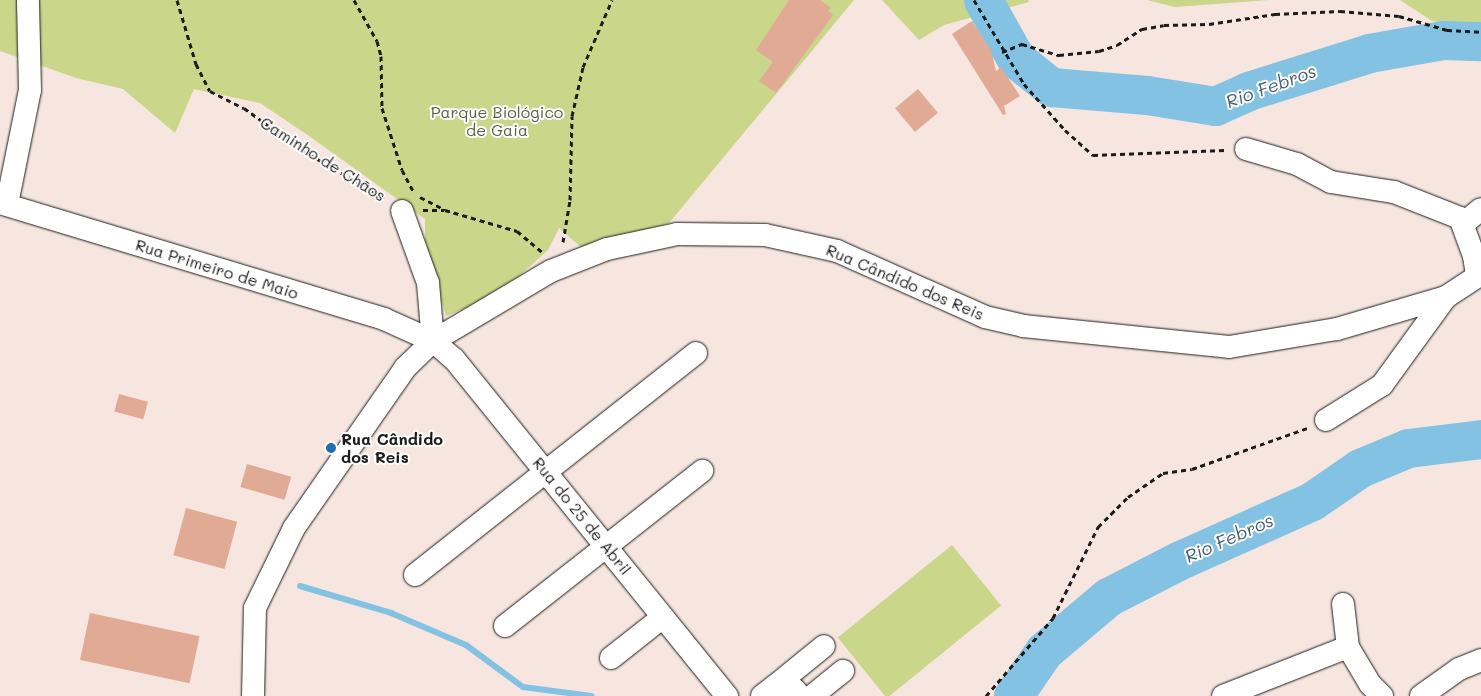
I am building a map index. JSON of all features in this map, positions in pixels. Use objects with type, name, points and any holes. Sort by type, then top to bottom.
[{"type":"street","points":[[4,204],[30,90],[28,0]]},
{"type":"street","points":[[1246,149],[1297,164],[1331,182],[1403,195],[1460,218],[1479,275]]},
{"type":"street","name":"Rua Primeiro de Maio","points":[[4,204],[384,319],[433,341]]},
{"type":"street","points":[[1463,224],[1481,209]]},
{"type":"street","name":"Caminho de Chãos","points":[[402,210],[428,283],[433,341]]},
{"type":"street","name":"Rua Cândido dos Reis","points":[[253,696],[255,608],[294,528],[405,368],[433,341],[559,268],[607,249],[677,234],[765,235],[837,251],[994,319],[1023,326],[1230,347],[1337,329],[1446,297],[1479,275]]},
{"type":"street","name":"Rua Cândido dos Reis","points":[[1326,420],[1382,384],[1446,297]]},
{"type":"street","name":"Rua do 25 de Abril","points":[[433,341],[454,359],[727,696]]},
{"type":"street","points":[[415,575],[696,353]]},
{"type":"street","points":[[505,626],[702,471]]},
{"type":"street","points":[[1344,604],[1348,647],[1370,684],[1382,696]]},
{"type":"street","points":[[611,658],[663,617]]},
{"type":"street","points":[[769,691],[824,646]]},
{"type":"street","points":[[1222,696],[1348,647]]},
{"type":"street","points":[[1420,696],[1459,670],[1481,660]]},
{"type":"street","points":[[812,696],[843,671]]},
{"type":"street","points":[[769,691],[795,690],[800,696]]},
{"type":"path","name":"Caminho de Chãos","points":[[177,0],[196,64],[210,91],[244,108],[302,150],[366,184],[402,210]]},
{"type":"path","points":[[354,0],[376,40],[381,56],[382,108],[411,190],[445,210],[517,231],[559,268]]},
{"type":"path","points":[[559,268],[570,200],[572,116],[584,67],[612,0]]},
{"type":"path","points":[[974,0],[1002,52],[1024,84],[1065,130],[1093,155],[1246,149]]},
{"type":"path","points":[[1002,52],[1022,44],[1059,55],[1099,51],[1117,45],[1142,29],[1164,25],[1209,24],[1275,14],[1340,11],[1400,16],[1447,30],[1481,32]]},
{"type":"path","points":[[986,696],[1053,618],[1098,528],[1128,497],[1163,473],[1192,469],[1245,452],[1326,420]]},
{"type":"green space","name":"Parque Biológico de Gaia","points":[[0,0],[854,0],[669,223],[582,248],[559,228],[548,250],[518,277],[478,303],[446,316],[425,249],[425,219],[309,136],[260,103],[194,89],[175,133],[123,89],[76,78],[0,51]]},
{"type":"green space","points":[[882,0],[1028,0],[1029,2],[944,25],[919,40]]},
{"type":"green space","points":[[1147,0],[1269,0],[1175,7]]},
{"type":"green space","points":[[1400,0],[1481,0],[1481,28],[1432,21]]},
{"type":"green space","points":[[952,545],[1001,606],[889,696],[885,696],[838,638]]},
{"type":"building","points":[[789,0],[820,0],[831,8],[828,11],[833,15],[776,93],[759,81],[773,62],[756,50]]},
{"type":"building","points":[[972,21],[991,50],[996,71],[1001,67],[1020,96],[1004,106],[1006,114],[1003,115],[952,34]]},
{"type":"building","points":[[918,89],[938,113],[915,132],[895,108]]},
{"type":"building","points":[[119,394],[148,402],[143,419],[114,411]]},
{"type":"building","points":[[247,464],[291,477],[285,500],[240,487]]},
{"type":"building","points":[[186,508],[237,522],[225,569],[173,555]]},
{"type":"building","points":[[90,613],[200,636],[190,683],[80,660]]},
{"type":"waterway","name":"Rio Febros","points":[[983,0],[1016,59],[1051,87],[1147,95],[1215,106],[1248,91],[1369,53],[1443,40],[1481,41]]},
{"type":"waterway","name":"Rio Febros","points":[[1013,696],[1044,651],[1108,597],[1178,561],[1312,501],[1360,468],[1408,448],[1481,439]]},
{"type":"waterway","points":[[300,586],[391,613],[466,645],[523,687],[591,696]]},
{"type":"place","name":"Rua Cândido dos Reis","points":[[331,448]]}]
